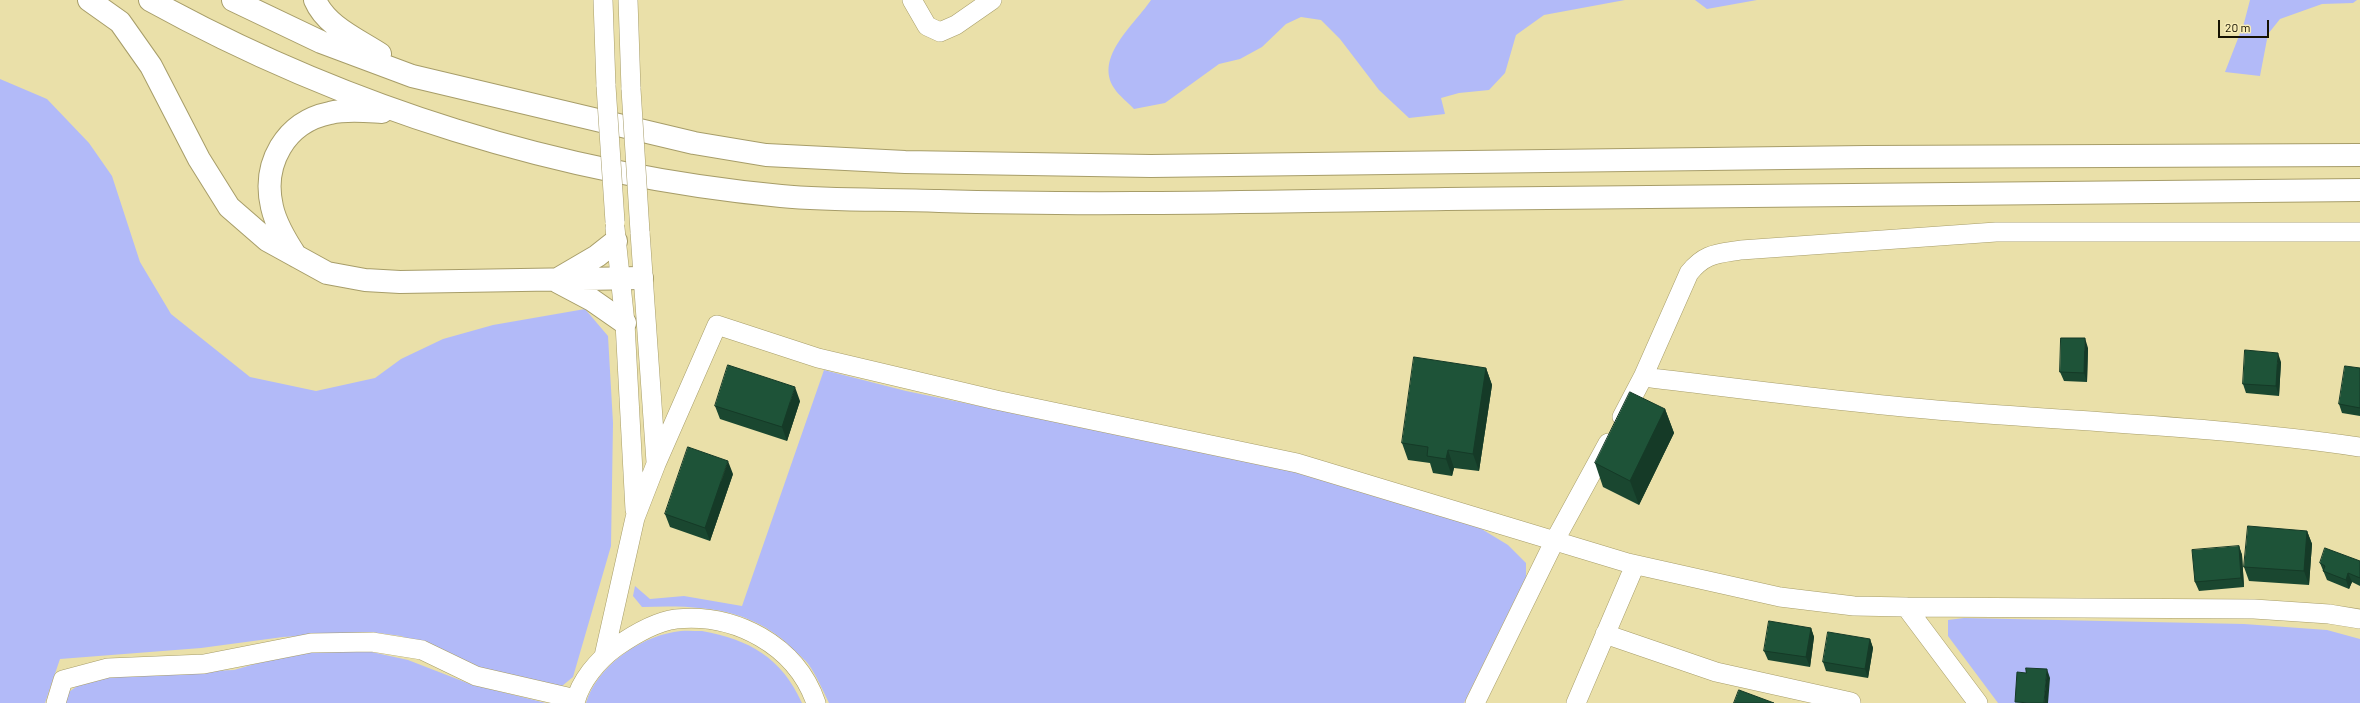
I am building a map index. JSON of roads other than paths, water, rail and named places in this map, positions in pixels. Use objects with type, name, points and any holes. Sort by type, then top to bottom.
[{"type":"highway","points":[[89,0],[120,22],[151,66],[199,159],[228,207],[267,240],[297,258],[327,273],[365,280],[400,282],[555,281],[620,280],[642,278]]},
{"type":"highway","points":[[150,0],[195,25],[297,72],[395,112],[473,136],[621,174],[785,196],[1021,203],[2360,190]]},
{"type":"highway","points":[[232,0],[320,42],[412,76],[701,144],[766,155],[904,162],[1151,166],[1874,157],[2360,155]]},
{"type":"highway","points":[[315,0],[319,10],[336,26],[412,76]]},
{"type":"highway","points":[[297,258],[282,234],[274,215],[268,184],[273,160],[284,139],[302,124],[329,113],[395,112]]},
{"type":"highway","points":[[555,281],[597,256],[615,232]]},
{"type":"highway","points":[[555,281],[592,300],[625,323]]},
{"type":"street","points":[[603,0],[606,86],[615,232],[625,323],[635,518]]},
{"type":"street","points":[[628,0],[631,89],[642,278],[656,464]]},
{"type":"street","points":[[912,0],[927,26],[940,32],[956,25],[992,0]]},
{"type":"street","points":[[1475,703],[1555,540],[1644,377],[1689,273],[1699,261],[1711,254],[1741,250],[1996,232],[2360,232]]},
{"type":"street","points":[[604,656],[635,518],[656,464],[717,325],[818,358],[996,400],[1297,463],[1635,565],[1780,597],[1854,606],[2254,609],[2329,614],[2360,618]]},
{"type":"street","points":[[1644,377],[1826,399],[1948,411],[2231,431],[2360,447]]},
{"type":"street","points":[[1576,703],[1635,565]]},
{"type":"street","points":[[1906,607],[1978,703]]},
{"type":"street","points":[[56,703],[63,680],[108,668],[204,664],[312,643],[372,642],[422,650],[476,676],[575,701],[588,676],[604,656],[636,632],[675,619],[715,619],[754,631],[787,655],[810,687],[816,703]]},
{"type":"street","points":[[1605,634],[1716,672],[1851,702]]}]
